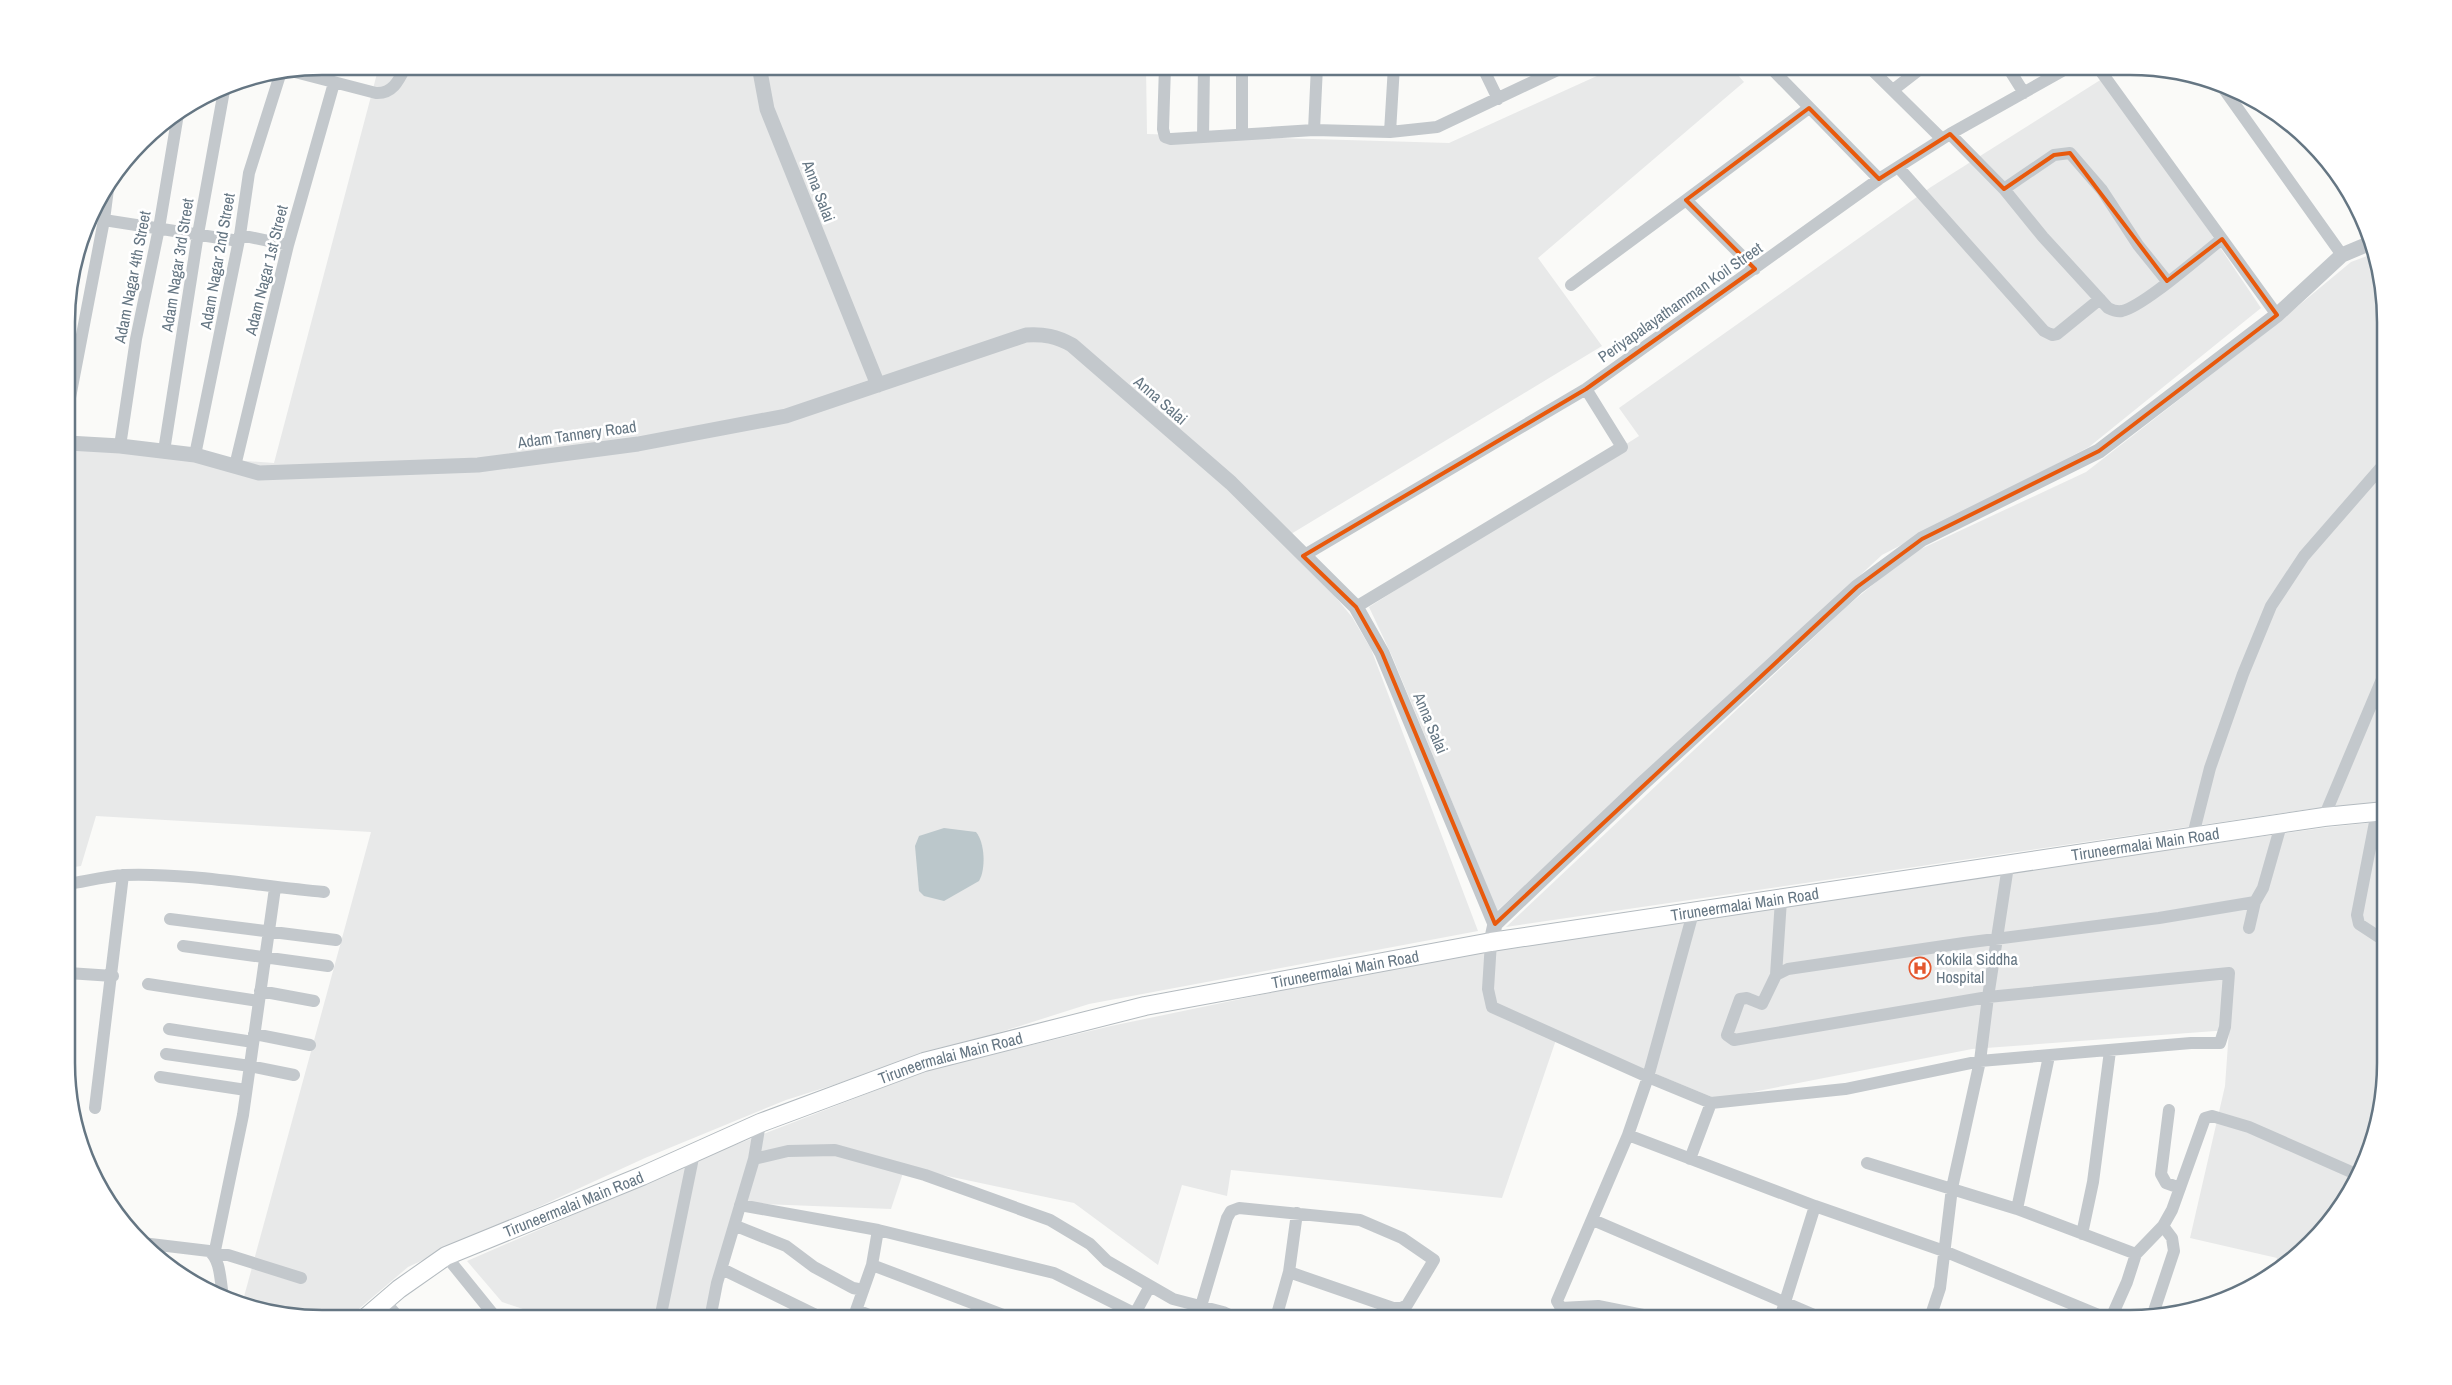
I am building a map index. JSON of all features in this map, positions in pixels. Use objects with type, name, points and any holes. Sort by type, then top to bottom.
[{"type":"main road","name":"Tiruneermalai Main Road","points":[[375,1310],[446,1256],[694,1153],[760,1123],[924,1062],[1136,1008],[1492,942],[2324,818],[2377,812]]},
{"type":"street","points":[[310,76],[384,93],[398,83],[402,75]]},
{"type":"street","name":"Anna Salai","points":[[761,75],[767,109],[878,385],[1026,335],[1041,334],[1057,337],[1072,345],[1231,484],[1356,607],[1382,653],[1496,924]]},
{"type":"street","points":[[1165,75],[1163,130],[1165,137],[1171,139],[1314,130],[1390,132],[1437,127],[1545,75]]},
{"type":"street","points":[[1203,138],[1204,75]]},
{"type":"street","points":[[1242,75],[1242,134]]},
{"type":"street","points":[[1314,130],[1317,75]]},
{"type":"street","points":[[1390,132],[1393,75]]},
{"type":"street","points":[[1486,75],[1498,98]]},
{"type":"street","points":[[1778,75],[1879,179]]},
{"type":"street","points":[[1877,75],[2004,189],[2043,238],[2100,299],[2114,311],[2122,311],[2150,295],[2222,239]]},
{"type":"street","points":[[1893,90],[1912,75]]},
{"type":"street","points":[[2013,75],[2024,93]]},
{"type":"street","name":"Periyapalayathamman Koil Street","points":[[1303,556],[1586,389],[1879,179],[1946,136],[2055,75]]},
{"type":"street","points":[[2104,75],[2277,314]]},
{"type":"street","name":"Adam Nagar 2nd Street","points":[[195,455],[239,238],[249,173],[279,79]]},
{"type":"street","name":"Adam Nagar 1st Street","points":[[235,466],[288,244],[334,82]]},
{"type":"street","points":[[2228,95],[2342,255]]},
{"type":"street","name":"Adam Nagar 3rd Street","points":[[164,451],[198,234],[223,96]]},
{"type":"street","points":[[1571,284],[1809,108]]},
{"type":"street","name":"Adam Nagar 4th Street","points":[[120,446],[136,338],[160,228],[177,123]]},
{"type":"street","points":[[2004,189],[2054,155],[2070,153],[2102,190],[2138,245],[2167,281]]},
{"type":"street","points":[[1898,167],[2044,331],[2052,335],[2057,334],[2100,299]]},
{"type":"street","points":[[1686,200],[1755,269]]},
{"type":"street","points":[[75,371],[106,201]]},
{"type":"street","points":[[104,220],[198,234],[288,244]]},
{"type":"street","points":[[1781,900],[1776,975],[1762,1004],[1747,998],[1740,999],[1728,1031],[1730,1038],[1734,1040],[1988,997],[2229,973],[2225,1027],[2220,1043],[2190,1043],[1980,1061],[1845,1089],[1711,1103],[1492,1007],[1488,989],[1492,942],[1496,924],[1642,784],[1857,587],[1922,539],[2099,451],[2277,314],[2342,255],[2365,245]]},
{"type":"street","name":"Adam Tannery Road","points":[[75,444],[120,446],[195,455],[259,474],[360,468],[478,465],[638,444],[786,416],[878,385]]},
{"type":"street","points":[[1356,607],[1622,447],[1586,389]]},
{"type":"street","points":[[2192,839],[2210,768],[2243,674],[2271,606],[2304,556],[2377,472]]},
{"type":"street","points":[[2324,818],[2377,691]]},
{"type":"street","points":[[2249,928],[2255,902],[2263,888],[2282,825]]},
{"type":"street","points":[[2377,830],[2358,915],[2359,924],[2377,936]]},
{"type":"street","points":[[1933,1310],[1940,1288],[1952,1188],[1980,1061],[2008,866]]},
{"type":"street","points":[[75,883],[123,875],[192,878],[324,892]]},
{"type":"street","points":[[95,1108],[113,976],[123,875]]},
{"type":"street","points":[[222,1289],[218,1263],[214,1254],[250,1066],[275,888]]},
{"type":"street","points":[[1776,975],[1788,969],[2255,902]]},
{"type":"street","points":[[1580,1310],[1561,1308],[1558,1301],[1628,1135],[1648,1077],[1694,913]]},
{"type":"street","points":[[170,919],[336,940]]},
{"type":"street","points":[[183,946],[328,966]]},
{"type":"street","points":[[75,973],[113,976]]},
{"type":"street","points":[[148,984],[314,1001]]},
{"type":"street","points":[[169,1030],[310,1045]]},
{"type":"street","points":[[2082,1234],[2093,1182],[2110,1050]]},
{"type":"street","points":[[166,1054],[250,1066],[294,1075]]},
{"type":"street","points":[[2017,1209],[2049,1056]]},
{"type":"street","points":[[160,1077],[246,1090]]},
{"type":"street","points":[[1690,1159],[1711,1103]]},
{"type":"street","points":[[2170,1110],[2161,1174],[2166,1183],[2180,1188]]},
{"type":"street","points":[[2115,1310],[2127,1282],[2136,1254],[2163,1226],[2172,1210],[2203,1120],[2212,1116],[2249,1127],[2352,1172]]},
{"type":"street","points":[[712,1310],[754,1159],[760,1123]]},
{"type":"street","points":[[1628,1135],[1815,1206],[1944,1251],[2087,1310]]},
{"type":"street","points":[[754,1159],[788,1151],[835,1150],[924,1175],[1050,1220],[1090,1244],[1107,1261],[1173,1299],[1209,1310]]},
{"type":"street","points":[[662,1310],[694,1153]]},
{"type":"street","points":[[1867,1163],[2017,1209],[2136,1254]]},
{"type":"street","points":[[740,1205],[878,1230],[1054,1273],[1122,1310]]},
{"type":"street","points":[[1782,1310],[1815,1206]]},
{"type":"street","points":[[1201,1306],[1227,1218],[1231,1211],[1238,1208],[1360,1220],[1378,1226],[1402,1238],[1434,1260],[1407,1305],[1401,1308],[1392,1308],[1289,1272]]},
{"type":"street","points":[[1278,1310],[1289,1272],[1297,1213]]},
{"type":"street","points":[[1593,1220],[1800,1310]]},
{"type":"street","points":[[736,1226],[786,1246],[814,1267],[853,1288],[863,1290]]},
{"type":"street","points":[[2155,1308],[2174,1251],[2172,1238],[2163,1226]]},
{"type":"street","points":[[856,1310],[872,1265],[878,1230]]},
{"type":"street","points":[[154,1244],[204,1250],[214,1254],[228,1255],[301,1278]]},
{"type":"street","points":[[446,1256],[490,1310]]},
{"type":"street","points":[[872,1265],[993,1310]]},
{"type":"street","points":[[722,1269],[806,1310]]},
{"type":"street","points":[[1136,1310],[1150,1286]]},
{"type":"street","points":[[385,1302],[392,1310]]},
{"type":"highlighted area","points":[[1809,108],[1879,179],[1950,134],[2004,189],[2054,155],[2070,153],[2167,281],[2222,239],[2277,315],[2099,451],[1922,539],[1857,587],[1495,924],[1382,653],[1356,607],[1303,556],[1586,389],[1755,269],[1686,200]]},
{"type":"shaded area","points":[[377,75],[1146,75],[1147,134],[1449,143],[1599,75],[1738,75],[1744,82],[1538,258],[1602,346],[1286,537],[1352,617],[1371,649],[1478,931],[1089,1004],[786,1100],[645,1158],[408,1267],[358,1310],[290,1308],[244,1297],[371,832],[96,816],[81,866],[75,867],[75,449],[274,463]]},
{"type":"shaded area","points":[[2105,77],[2261,308],[2089,447],[1882,555],[1497,911],[1392,656],[1369,607],[1639,436],[1619,408],[1931,187]]},
{"type":"shaded area","points":[[2368,256],[2375,290],[2377,322],[2377,803],[2310,809],[1506,927],[1846,607],[1910,554],[2086,472],[2274,326],[2351,262]]},
{"type":"shaded area","points":[[2377,822],[2377,1063],[2375,1095],[2364,1142],[2344,1186],[2316,1226],[2293,1249],[2276,1262],[2277,1258],[2190,1238],[2225,1086],[2229,1030],[1972,1049],[1717,1099],[1558,1034],[1502,1198],[1231,1170],[1227,1196],[1182,1185],[1158,1265],[1074,1203],[905,1167],[891,1209],[738,1203],[710,1310],[526,1310],[502,1302],[467,1261],[727,1148],[928,1070],[1111,1026],[1509,943],[2322,828]]},
{"type":"shaded area","points":[[944,828],[976,832],[983,849],[984,863],[979,881],[944,901],[924,896],[919,891],[915,846],[919,836]]},
{"type":"place","name":"Kokila Siddha Hospital","points":[[1920,968]]}]
